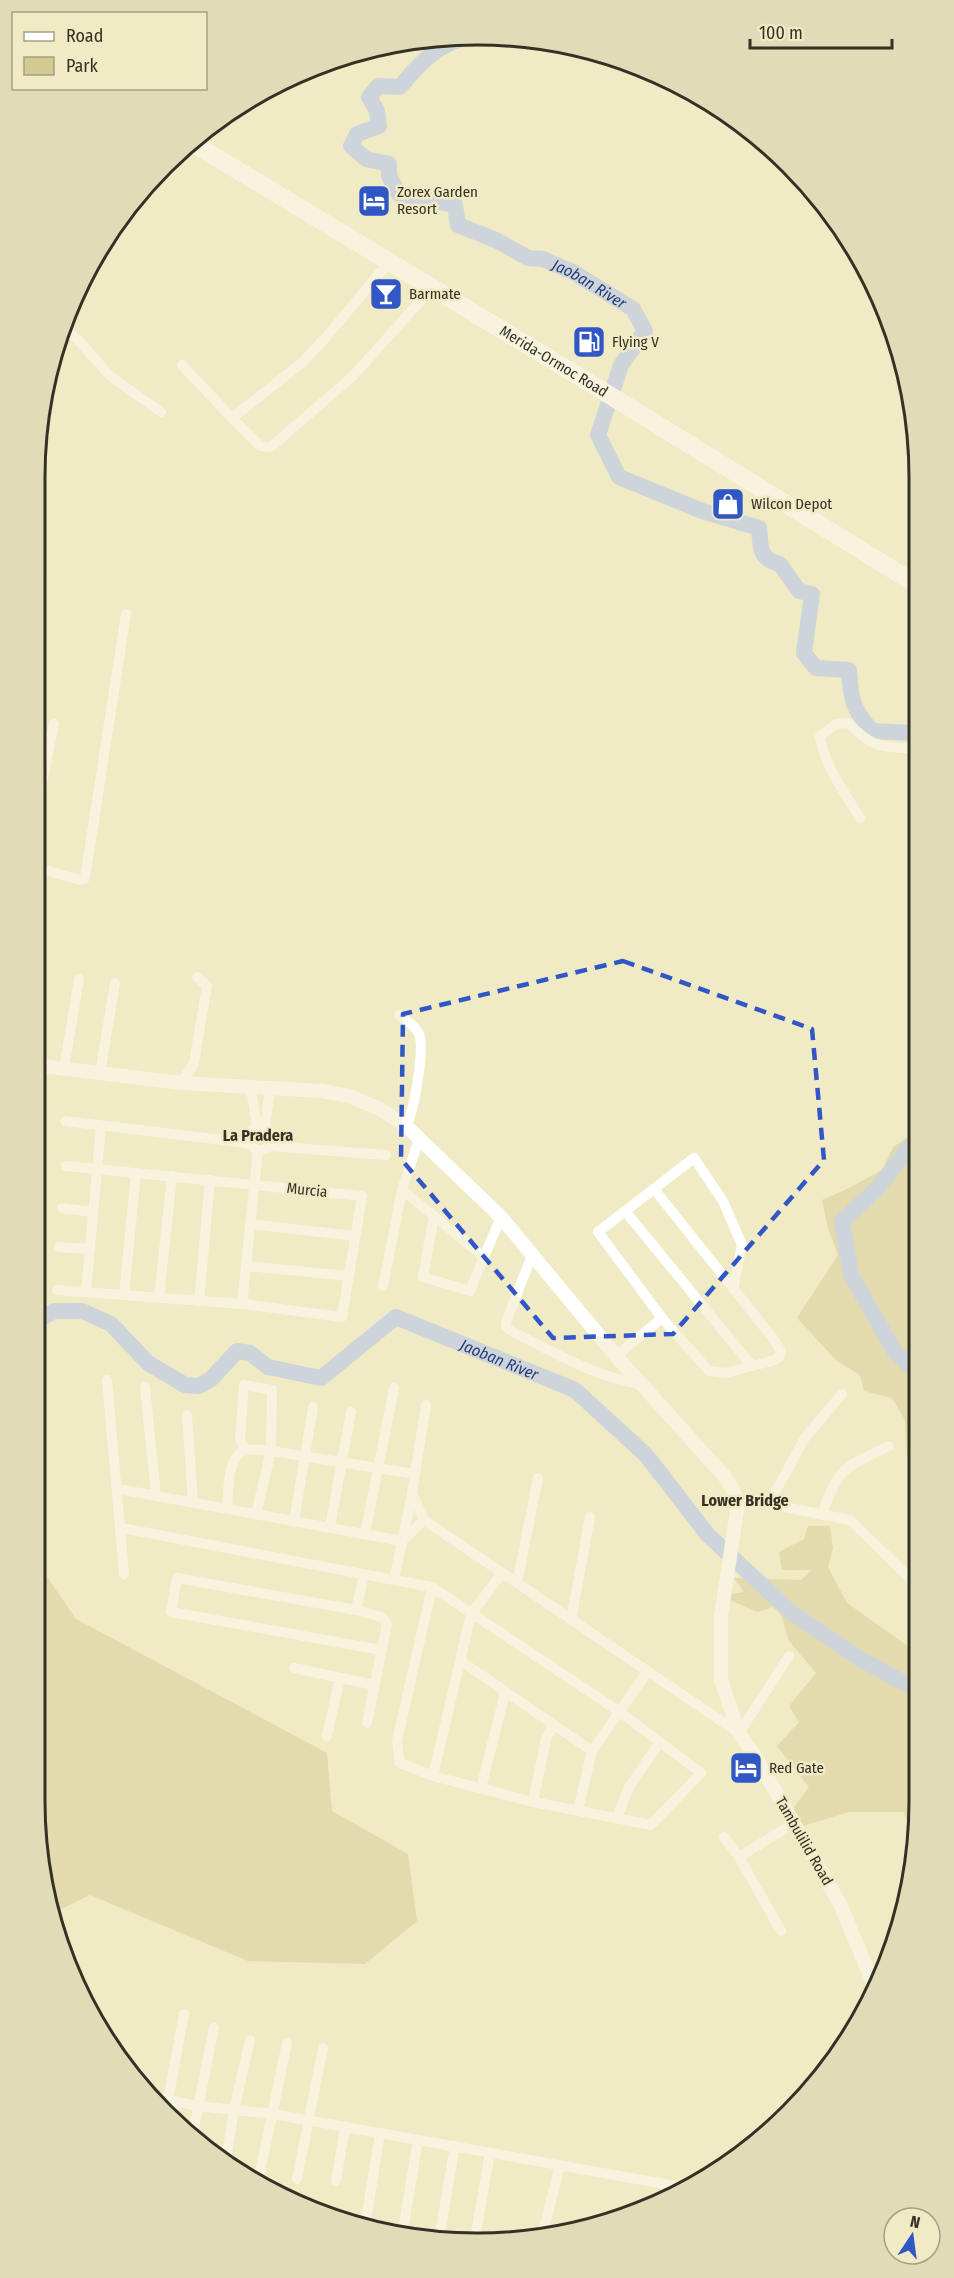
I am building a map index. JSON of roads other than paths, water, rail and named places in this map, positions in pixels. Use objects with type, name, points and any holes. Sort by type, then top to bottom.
[{"type":"highway","name":"Merida-Ormoc Road","points":[[198,147],[620,401],[909,580]]},
{"type":"street","points":[[232,418],[303,362],[388,262]]},
{"type":"street","points":[[182,364],[260,446],[271,447],[354,375],[432,288]]},
{"type":"street","points":[[70,333],[110,376],[160,412]]},
{"type":"street","points":[[45,870],[80,880],[85,878],[126,614]]},
{"type":"street","points":[[860,818],[827,761],[822,750],[820,736],[836,724],[848,723],[862,738],[874,745],[909,749]]},
{"type":"street","points":[[45,769],[54,724]]},
{"type":"street","points":[[181,1083],[194,1064],[207,986],[196,977]]},
{"type":"street","points":[[64,1068],[79,979]]},
{"type":"street","points":[[100,1073],[115,983]]},
{"type":"street","points":[[399,1015],[417,1030],[421,1043],[412,1115],[406,1126]]},
{"type":"street","points":[[45,1066],[181,1083],[321,1091],[349,1096],[380,1109],[406,1126],[501,1217],[616,1356],[725,1477],[734,1491],[738,1504],[769,1504],[850,1520],[909,1577]]},
{"type":"street","points":[[252,1088],[261,1127],[271,1134],[269,1146]]},
{"type":"street","points":[[261,1127],[270,1088]]},
{"type":"street","points":[[65,1121],[248,1143],[258,1150]]},
{"type":"street","points":[[86,1291],[100,1126]]},
{"type":"street","points":[[248,1143],[249,1131],[261,1127]]},
{"type":"street","points":[[383,1286],[402,1190],[419,1138]]},
{"type":"street","points":[[258,1150],[269,1146],[386,1155]]},
{"type":"street","points":[[242,1304],[258,1150]]},
{"type":"street","points":[[654,1189],[781,1351],[780,1356],[775,1360],[725,1373],[709,1371],[662,1318],[598,1232],[694,1158],[723,1202],[742,1245],[733,1289]]},
{"type":"street","name":"Murcia","points":[[66,1166],[362,1196],[355,1236]]},
{"type":"street","points":[[124,1294],[136,1173]]},
{"type":"street","points":[[159,1297],[172,1176]]},
{"type":"street","points":[[199,1301],[210,1180]]},
{"type":"street","points":[[402,1190],[484,1257]]},
{"type":"street","points":[[62,1208],[93,1212]]},
{"type":"street","points":[[625,1211],[752,1366]]},
{"type":"street","points":[[434,1216],[423,1277],[470,1291],[501,1217]]},
{"type":"street","points":[[57,1290],[242,1304],[342,1317],[355,1236],[250,1224]]},
{"type":"street","points":[[59,1247],[90,1249]]},
{"type":"street","points":[[532,1255],[506,1323],[507,1327],[595,1371],[621,1381],[641,1384]]},
{"type":"street","points":[[246,1266],[349,1276]]},
{"type":"street","points":[[616,1356],[662,1318]]},
{"type":"street","points":[[107,1380],[122,1528],[124,1574]]},
{"type":"street","points":[[246,1450],[240,1439],[244,1385],[272,1390],[271,1451],[256,1514]]},
{"type":"street","points":[[145,1387],[156,1495]]},
{"type":"street","points":[[365,1534],[394,1388]]},
{"type":"street","points":[[769,1504],[804,1439],[842,1394]]},
{"type":"street","points":[[394,1580],[412,1493],[426,1405]]},
{"type":"street","points":[[294,1521],[303,1456],[313,1407]]},
{"type":"street","points":[[330,1527],[351,1412]]},
{"type":"street","points":[[188,1415],[193,1502]]},
{"type":"street","points":[[822,1515],[830,1491],[839,1475],[851,1464],[889,1446]]},
{"type":"street","points":[[227,1508],[232,1465],[238,1455],[246,1450],[271,1451],[415,1474]]},
{"type":"street","points":[[517,1583],[538,1478]]},
{"type":"street","points":[[118,1489],[402,1541]]},
{"type":"street","points":[[412,1493],[424,1521],[739,1733],[789,1656]]},
{"type":"street","name":"Tambulilid Road","points":[[738,1504],[719,1632],[721,1680],[739,1733],[840,1904],[871,1977]]},
{"type":"street","points":[[572,1620],[590,1517]]},
{"type":"street","points":[[402,1541],[424,1521]]},
{"type":"street","points":[[122,1528],[432,1587],[620,1712],[701,1773],[651,1825],[533,1802],[433,1776],[400,1763],[397,1741],[432,1587]]},
{"type":"street","points":[[433,1776],[471,1614],[502,1574]]},
{"type":"street","points":[[357,1610],[364,1575]]},
{"type":"street","points":[[367,1723],[387,1624],[384,1619],[357,1610],[177,1578],[171,1612],[381,1650]]},
{"type":"street","points":[[461,1661],[592,1751]]},
{"type":"street","points":[[294,1668],[374,1685]]},
{"type":"street","points":[[578,1810],[592,1751],[648,1671]]},
{"type":"street","points":[[327,1736],[340,1678]]},
{"type":"street","points":[[481,1788],[505,1692]]},
{"type":"street","points":[[533,1802],[546,1739],[553,1725]]},
{"type":"street","points":[[617,1818],[629,1787],[660,1742]]},
{"type":"street","points":[[739,1857],[794,1823]]},
{"type":"street","points":[[724,1837],[739,1857],[781,1931]]},
{"type":"street","points":[[171,2105],[184,2014]]},
{"type":"street","points":[[194,2128],[214,2028]]},
{"type":"street","points":[[227,2153],[250,2040]]},
{"type":"street","points":[[260,2172],[287,2043]]},
{"type":"street","points":[[297,2179],[323,2048]]},
{"type":"street","points":[[165,2099],[198,2106],[309,2120],[673,2185]]},
{"type":"street","points":[[336,2181],[345,2127]]},
{"type":"street","points":[[366,2218],[380,2133]]},
{"type":"street","points":[[403,2226],[417,2140]]},
{"type":"street","points":[[440,2231],[454,2146]]},
{"type":"street","points":[[476,2233],[490,2153]]},
{"type":"street","points":[[544,2227],[560,2165]]},
{"type":"waterway","name":"Jaoban River","points":[[444,47],[428,57],[400,87],[378,86],[369,97],[377,111],[379,126],[357,134],[351,146],[366,159],[389,164],[389,176],[399,194],[455,205],[458,225],[496,240],[528,258],[543,259],[573,272],[633,309],[645,331],[621,365],[598,435],[619,477],[702,511],[759,528],[764,555],[780,564],[799,591],[812,594],[804,653],[816,668],[849,670],[856,710],[872,731],[909,733]]},
{"type":"waterway","name":"Jaoban River","points":[[909,1147],[877,1189],[842,1221],[851,1275],[895,1352],[909,1365]]},
{"type":"waterway","name":"Jaoban River","points":[[45,1316],[54,1311],[82,1311],[111,1324],[148,1363],[185,1385],[199,1386],[211,1379],[237,1351],[250,1353],[268,1367],[321,1378],[396,1317],[575,1390],[646,1455],[708,1535],[791,1612],[860,1659],[909,1686]]},
{"type":"place","name":"Zorex Garden Resort","points":[[374,201]]},
{"type":"place","name":"Barmate","points":[[386,294]]},
{"type":"place","name":"Flying V","points":[[589,342]]},
{"type":"place","name":"Wilcon Depot","points":[[728,504]]},
{"type":"place","name":"Red Gate","points":[[746,1768]]},
{"type":"district","name":"La Pradera","points":[[258,1135]]},
{"type":"district","name":"Lower Bridge","points":[[745,1500]]}]
